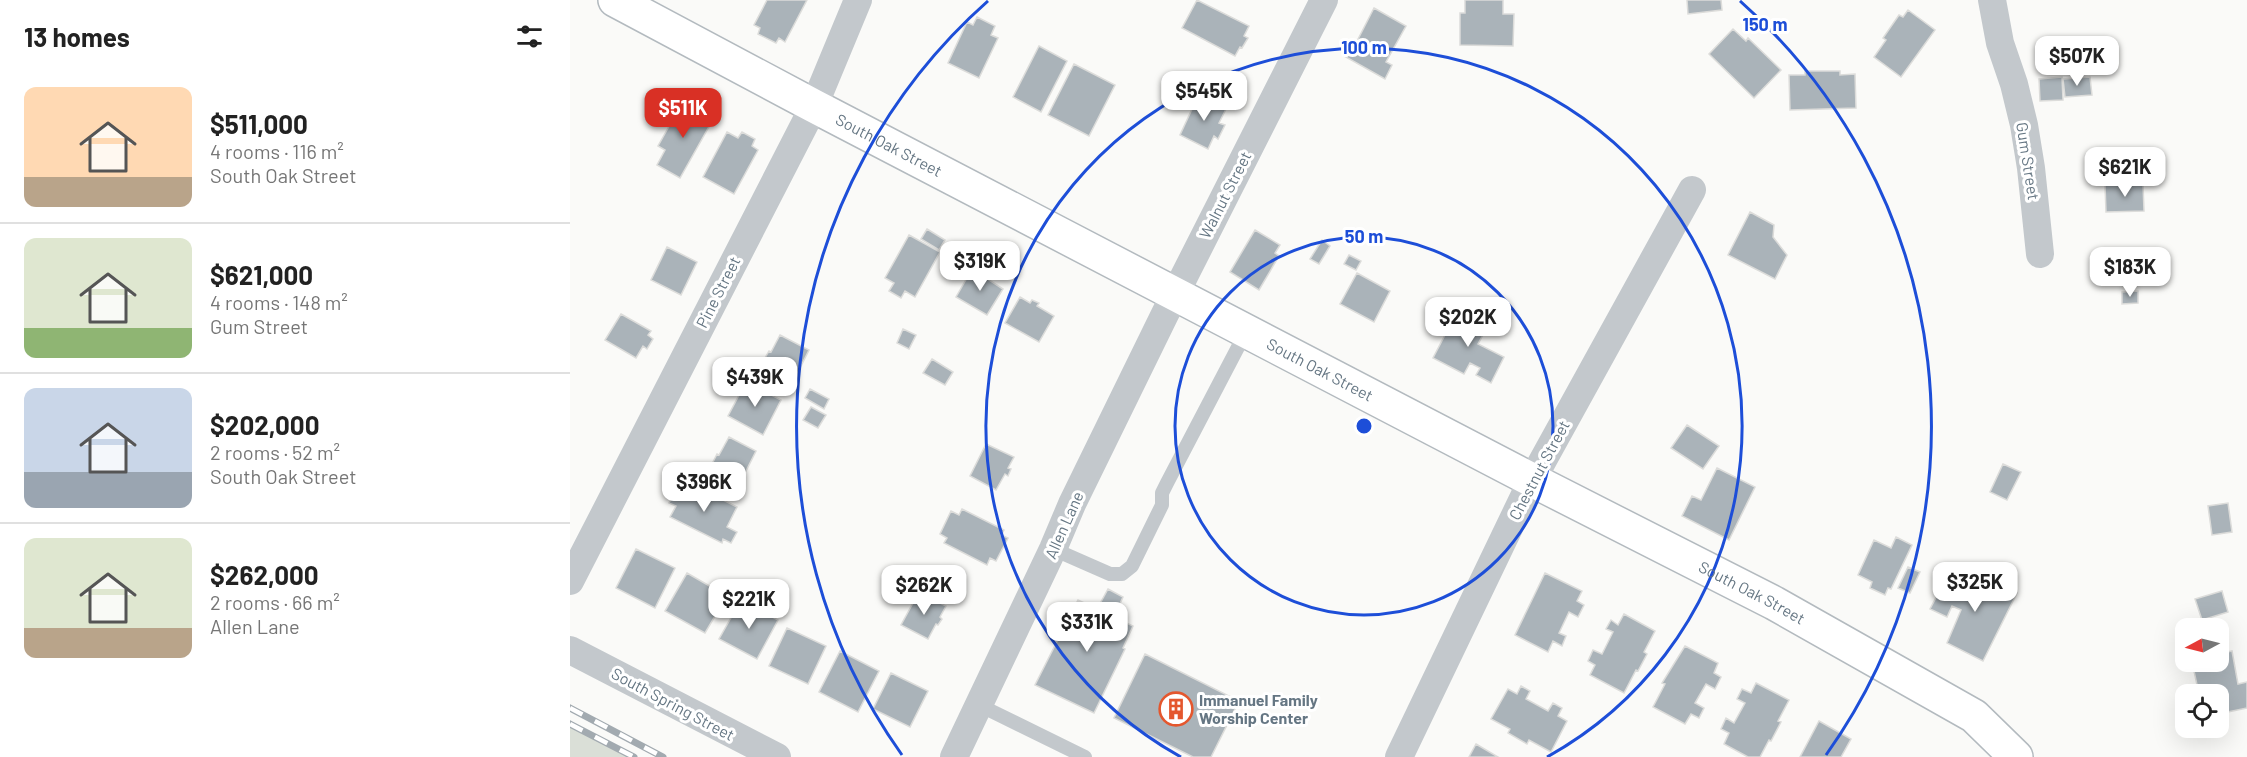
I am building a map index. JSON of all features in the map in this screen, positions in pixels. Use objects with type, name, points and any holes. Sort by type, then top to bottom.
[{"type":"street","name":"South Oak Street","points":[[615,0],[1532,480],[1774,603],[1974,716],[2016,757]]},
{"type":"street","name":"Pine Street","points":[[570,581],[814,106],[858,0]]},
{"type":"street","name":"Walnut Street","points":[[1175,294],[1324,0]]},
{"type":"street","name":"Gum Street","points":[[1992,0],[2000,43],[2014,84],[2024,125],[2040,254]]},
{"type":"street","name":"Chestnut Street","points":[[1399,757],[1532,480],[1692,190]]},
{"type":"street","name":"Allen Lane","points":[[954,757],[1053,549],[1072,504],[1175,294]]},
{"type":"street","name":"South Spring Street","points":[[570,650],[777,757]]},
{"type":"lane","points":[[1053,549],[1110,574],[1122,574],[1132,566],[1162,505],[1162,493],[1246,330]]},
{"type":"lane","points":[[979,705],[1085,757]]},
{"type":"shaded area","points":[[570,724],[634,757],[570,757]]},
{"type":"building","points":[[767,0],[807,0],[785,42],[779,38],[776,43],[758,34],[760,28],[754,25]]},
{"type":"building","points":[[1197,0],[1249,26],[1244,36],[1248,38],[1235,56],[1182,28]]},
{"type":"building","points":[[1465,0],[1503,0],[1503,14],[1514,14],[1513,46],[1460,45],[1460,13],[1465,13]]},
{"type":"building","points":[[1687,0],[1721,0],[1722,10],[1688,14]]},
{"type":"building","points":[[1374,8],[1406,26],[1386,62],[1392,65],[1385,79],[1344,56],[1352,41],[1356,43]]},
{"type":"building","points":[[1908,10],[1935,30],[1901,77],[1874,57],[1886,40],[1883,38],[1899,15],[1903,17]]},
{"type":"building","points":[[977,17],[995,26],[991,35],[998,38],[979,78],[948,63],[967,22],[973,25]]},
{"type":"building","points":[[1733,29],[1746,41],[1748,38],[1781,70],[1754,98],[1709,54]]},
{"type":"building","points":[[1039,46],[1067,61],[1041,112],[1013,97]]},
{"type":"building","points":[[1074,64],[1115,85],[1089,136],[1048,115]]},
{"type":"building","points":[[1805,71],[1840,71],[1840,75],[1855,74],[1856,108],[1790,110],[1789,75],[1805,75]]},
{"type":"building","points":[[2062,77],[2063,100],[2040,101],[2039,79]]},
{"type":"building","points":[[2090,77],[2092,95],[2065,97],[2063,79]]},
{"type":"building","points":[[1199,94],[1227,107],[1219,123],[1225,125],[1218,139],[1214,136],[1208,149],[1180,135]]},
{"type":"building","points":[[692,103],[709,112],[704,120],[711,123],[680,178],[657,165],[665,150],[658,146],[681,105],[688,110]]},
{"type":"building","points":[[727,132],[738,138],[742,132],[755,139],[752,146],[758,150],[734,194],[703,177]]},
{"type":"building","points":[[2143,184],[2144,211],[2106,212],[2105,185]]},
{"type":"building","points":[[1750,212],[1774,225],[1773,237],[1787,255],[1775,279],[1728,255]]},
{"type":"building","points":[[927,229],[945,240],[939,250],[921,239]]},
{"type":"building","points":[[1255,230],[1280,245],[1275,253],[1279,256],[1259,290],[1230,272]]},
{"type":"building","points":[[909,235],[940,252],[915,297],[905,291],[901,298],[889,291],[894,283],[885,278]]},
{"type":"building","points":[[1322,240],[1330,246],[1319,264],[1310,259]]},
{"type":"building","points":[[667,247],[697,262],[681,295],[651,280]]},
{"type":"building","points":[[1349,255],[1361,261],[1356,270],[1344,264]]},
{"type":"building","points":[[2117,269],[2130,269],[2131,281],[2117,282]]},
{"type":"building","points":[[971,271],[981,277],[984,273],[990,277],[989,280],[1003,289],[987,315],[956,297]]},
{"type":"building","points":[[1357,273],[1390,291],[1374,322],[1340,304]]},
{"type":"building","points":[[2138,291],[2138,303],[2122,304],[2122,292]]},
{"type":"building","points":[[1020,297],[1030,303],[1032,300],[1039,303],[1037,306],[1054,316],[1039,342],[1005,323]]},
{"type":"building","points":[[1458,310],[1488,326],[1478,344],[1504,357],[1491,383],[1476,375],[1480,368],[1470,363],[1464,374],[1433,358]]},
{"type":"building","points":[[621,314],[651,331],[648,335],[653,339],[647,349],[643,346],[636,358],[605,340]]},
{"type":"building","points":[[903,329],[916,335],[909,349],[897,343]]},
{"type":"building","points":[[780,335],[809,350],[792,384],[763,369],[768,359],[765,358]]},
{"type":"building","points":[[932,359],[953,372],[945,385],[923,373]]},
{"type":"building","points":[[746,382],[781,400],[763,435],[728,416]]},
{"type":"building","points":[[810,389],[829,399],[824,409],[805,398]]},
{"type":"building","points":[[811,407],[826,415],[818,428],[803,420]]},
{"type":"building","points":[[1687,425],[1719,446],[1703,469],[1671,448]]},
{"type":"building","points":[[729,437],[756,451],[738,487],[710,474],[716,463],[713,462],[717,454],[719,455]]},
{"type":"building","points":[[986,444],[1014,457],[1008,468],[1011,469],[1008,476],[1005,474],[996,490],[970,476]]},
{"type":"building","points":[[2003,464],[2021,472],[2007,500],[1990,492]]},
{"type":"building","points":[[1717,468],[1755,487],[1729,540],[1682,516],[1692,496],[1701,500]]},
{"type":"building","points":[[688,482],[737,507],[727,527],[737,532],[731,543],[723,539],[722,543],[670,517],[676,506],[669,503],[676,490],[683,493]]},
{"type":"building","points":[[2228,503],[2232,532],[2212,535],[2208,506]]},
{"type":"building","points":[[962,509],[1004,530],[1001,535],[1008,538],[996,561],[990,558],[987,565],[944,543],[947,538],[940,534],[951,511],[959,515]]},
{"type":"building","points":[[1896,537],[1912,545],[1891,589],[1888,588],[1885,595],[1870,588],[1872,582],[1858,575],[1874,540],[1891,548]]},
{"type":"building","points":[[636,549],[675,568],[655,608],[616,588]]},
{"type":"building","points":[[1908,567],[1920,572],[1910,593],[1898,588]]},
{"type":"building","points":[[687,573],[727,596],[705,633],[665,611]]},
{"type":"building","points":[[1545,573],[1582,591],[1577,601],[1584,605],[1578,617],[1569,612],[1559,633],[1566,636],[1562,646],[1553,641],[1548,652],[1515,635]]},
{"type":"building","points":[[1949,573],[1962,579],[1958,588],[1970,595],[1983,575],[2017,593],[1983,661],[1947,643],[1961,610],[1952,606],[1947,617],[1930,609]]},
{"type":"building","points":[[1108,589],[1123,597],[1114,617],[1133,626],[1123,648],[1125,649],[1094,713],[1035,685],[1078,600],[1097,609]]},
{"type":"building","points":[[2222,591],[2228,612],[2201,618],[2195,599]]},
{"type":"building","points":[[919,592],[946,606],[940,617],[942,619],[938,625],[936,624],[928,639],[901,625]]},
{"type":"building","points":[[741,600],[778,620],[757,659],[719,639]]},
{"type":"building","points":[[1624,614],[1655,631],[1644,652],[1647,654],[1624,693],[1590,675],[1595,665],[1588,661],[1593,650],[1602,654],[1613,632],[1606,629],[1611,620],[1618,625]]},
{"type":"building","points":[[787,628],[826,646],[808,684],[769,666]]},
{"type":"building","points":[[1685,646],[1718,663],[1714,673],[1721,677],[1715,689],[1706,684],[1695,703],[1704,708],[1699,718],[1691,714],[1685,724],[1653,707],[1665,684],[1662,683]]},
{"type":"building","points":[[840,651],[879,671],[858,712],[819,692]]},
{"type":"building","points":[[2232,651],[2238,684],[2247,682],[2247,708],[2229,712],[2229,684],[2197,684],[2194,672],[2229,672],[2229,652]]},
{"type":"building","name":"Immanuel Family Worship Center","points":[[1145,654],[1239,701],[1211,757],[1193,757],[1114,718]]},
{"type":"building","points":[[891,673],[928,691],[910,727],[873,709]]},
{"type":"building","points":[[1756,683],[1789,700],[1778,721],[1781,722],[1760,757],[1748,757],[1724,744],[1729,733],[1721,729],[1726,718],[1734,723],[1745,703],[1737,699],[1742,689],[1751,693]]},
{"type":"building","points":[[1521,686],[1530,691],[1526,699],[1548,711],[1553,703],[1562,708],[1558,716],[1567,721],[1551,752],[1529,740],[1527,744],[1508,733],[1510,729],[1491,719],[1508,689],[1517,694]]},
{"type":"building","points":[[1819,721],[1851,739],[1841,757],[1800,757]]},
{"type":"building","points":[[1476,744],[1498,757],[1469,757]]},
{"type":"railway","points":[[570,708],[663,757]]},
{"type":"railway","points":[[570,724],[634,757]]},
{"type":"place","name":"Immanuel Family Worship Center","points":[[1176,709]]}]
